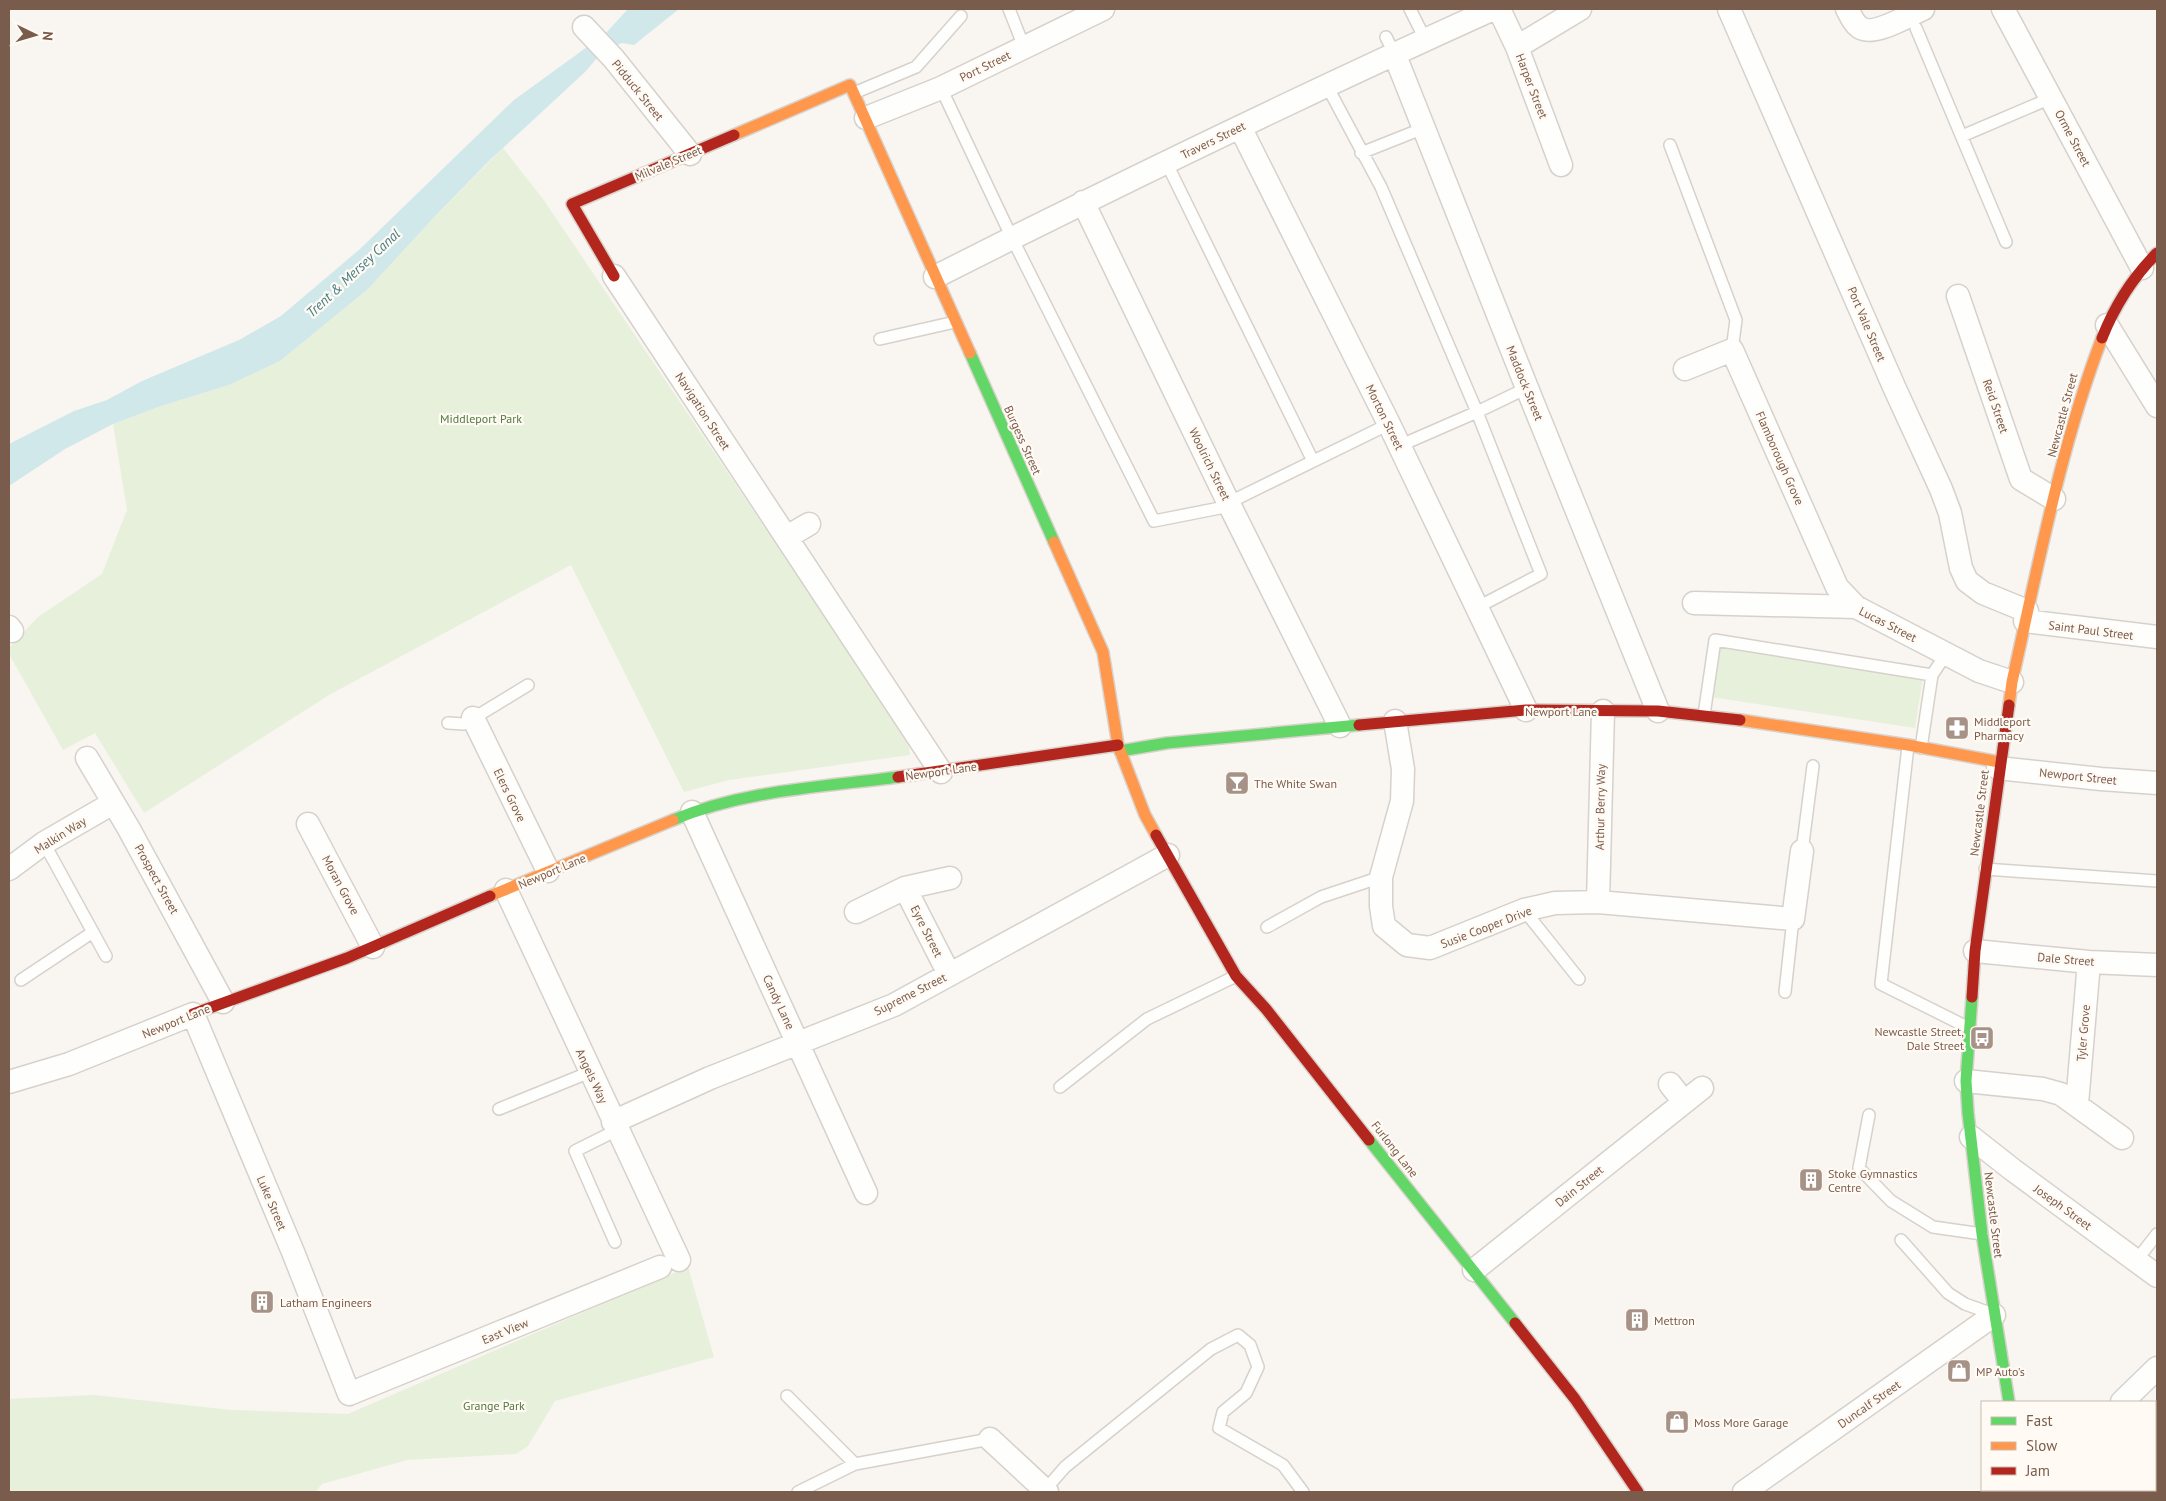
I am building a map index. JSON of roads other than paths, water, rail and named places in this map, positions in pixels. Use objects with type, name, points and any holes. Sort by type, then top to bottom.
[{"type":"street","name":"Port Street","points":[[866,118],[941,88],[1103,9]]},
{"type":"street","name":"Travers Street","points":[[935,277],[1166,162],[1327,86],[1390,45],[1425,39],[1493,9]]},
{"type":"street","name":"Harper Street","points":[[1499,9],[1517,47],[1561,165]]},
{"type":"street","points":[[1517,47],[1580,9]]},
{"type":"street","name":"Port Vale Street","points":[[1729,9],[1895,389],[1941,489],[1950,513],[1961,568],[1967,581],[1983,593],[2026,616]]},
{"type":"street","points":[[1847,9],[1858,26],[1866,30],[1876,30],[1919,19]]},
{"type":"street","name":"Orme Street","points":[[2003,9],[2051,98],[2150,261]]},
{"type":"street","name":"Pidduck Street","points":[[584,27],[614,60],[690,154]]},
{"type":"street","name":"Maddock Street","points":[[1390,45],[1658,712]]},
{"type":"street","name":"Burgess Street","points":[[852,89],[1103,652],[1119,748],[1145,815]]},
{"type":"street","name":"Milvale Street","points":[[617,281],[572,204],[852,89]]},
{"type":"street","name":"Morton Street","points":[[1240,127],[1389,424],[1526,710]]},
{"type":"street","name":"Woolrich Street","points":[[1084,202],[1229,504],[1340,726]]},
{"type":"street","name":"Newcastle Street","points":[[2009,1401],[1982,1234],[1966,1081],[1975,952],[1985,869],[2012,682],[2054,499],[2087,377],[2119,300],[2150,261]]},
{"type":"street","name":"Navigation Street","points":[[617,281],[941,772]]},
{"type":"street","name":"Reid Street","points":[[1958,296],[2021,479],[2054,499]]},
{"type":"street","points":[[2107,325],[2157,406]]},
{"type":"street","points":[[1685,369],[1732,350]]},
{"type":"street","name":"Flamborough Grove","points":[[1732,350],[1837,587],[1856,607]]},
{"type":"street","points":[[786,537],[809,524]]},
{"type":"street","name":"Lucas Street","points":[[1694,602],[1856,607],[1979,671],[2012,682]]},
{"type":"street","name":"Saint Paul Street","points":[[2026,616],[2148,636]]},
{"type":"street","name":"Newport Lane","points":[[9,1082],[69,1064],[223,1002],[373,947],[548,871],[610,848],[692,812],[755,795],[1119,748],[1526,710],[1658,712],[1704,715],[1908,745],[1999,765]]},
{"type":"street","name":"Arthur Berry Way","points":[[1598,902],[1603,711]]},
{"type":"street","name":"Elers Grove","points":[[473,718],[548,871]]},
{"type":"street","name":"Susie Cooper Drive","points":[[1395,721],[1403,769],[1402,800],[1381,877],[1380,906],[1384,926],[1407,945],[1430,948],[1524,910],[1555,903],[1598,902],[1793,919]]},
{"type":"street","name":"Prospect Street","points":[[87,758],[129,828],[223,1002]]},
{"type":"street","name":"Newport Street","points":[[1999,765],[2091,778],[2157,783]]},
{"type":"street","name":"Malkin Way","points":[[9,868],[44,843],[113,803]]},
{"type":"street","name":"Candy Lane","points":[[692,812],[866,1193]]},
{"type":"street","name":"Furlong Lane","points":[[1145,815],[1236,976],[1266,1009],[1575,1399],[1638,1492]]},
{"type":"street","name":"Moran Grove","points":[[308,824],[373,947]]},
{"type":"street","points":[[1793,919],[1802,851]]},
{"type":"street","name":"Supreme Street","points":[[615,1126],[710,1078],[894,1005],[1168,855]]},
{"type":"street","name":"Eyre Street","points":[[856,912],[905,888],[950,878]]},
{"type":"street","name":"Eyre Street","points":[[905,888],[949,974]]},
{"type":"street","name":"Angels Way","points":[[506,890],[615,1126],[653,1201],[670,1264]]},
{"type":"street","name":"Dale Street","points":[[1975,952],[2089,962],[2157,964]]},
{"type":"street","name":"Tyler Grove","points":[[2069,1099],[2089,962]]},
{"type":"street","name":"Luke Street","points":[[193,1014],[289,1243],[349,1394]]},
{"type":"street","points":[[1966,1081],[2043,1089],[2069,1099],[2122,1138]]},
{"type":"street","points":[[1670,1084],[1684,1102]]},
{"type":"street","name":"Dain Street","points":[[1474,1270],[1702,1088]]},
{"type":"street","name":"Joseph Street","points":[[1971,1137],[2157,1276]]},
{"type":"street","name":"East View","points":[[349,1394],[670,1264]]},
{"type":"street","name":"Duncalf Street","points":[[1744,1492],[1994,1315]]},
{"type":"street","points":[[2123,1401],[2157,1368]]},
{"type":"street","points":[[990,1439],[1046,1491]]},
{"type":"lane","points":[[1008,9],[1024,47]]},
{"type":"lane","points":[[1410,9],[1425,39]]},
{"type":"lane","points":[[852,89],[916,67],[961,16]]},
{"type":"lane","points":[[1919,19],[1962,136],[2006,242]]},
{"type":"lane","points":[[1327,86],[1361,153],[1381,187],[1477,412],[1541,574],[1476,608]]},
{"type":"lane","points":[[941,88],[1012,238],[1154,521],[1229,504],[1389,424]]},
{"type":"lane","points":[[1962,136],[2051,98]]},
{"type":"lane","points":[[1361,153],[1424,128]]},
{"type":"lane","points":[[1670,145],[1736,320],[1732,350]]},
{"type":"lane","points":[[1166,162],[1313,461]]},
{"type":"lane","points":[[880,339],[955,322]]},
{"type":"lane","points":[[1399,446],[1527,388]]},
{"type":"lane","points":[[1704,715],[1715,640],[1932,675]]},
{"type":"lane","points":[[1921,748],[1932,675],[1946,654]]},
{"type":"lane","points":[[448,724],[464,724],[528,685]]},
{"type":"lane","points":[[1908,745],[1881,984],[1969,1028]]},
{"type":"lane","points":[[1802,851],[1813,766]]},
{"type":"lane","points":[[44,843],[106,956]]},
{"type":"lane","points":[[1985,869],[2157,881]]},
{"type":"lane","points":[[1267,927],[1321,897],[1381,877]]},
{"type":"lane","points":[[1524,910],[1579,979]]},
{"type":"lane","points":[[1785,992],[1793,919]]},
{"type":"lane","points":[[20,980],[93,932]]},
{"type":"lane","points":[[1060,1088],[1147,1019],[1236,976]]},
{"type":"lane","points":[[499,1109],[590,1072]]},
{"type":"lane","points":[[1869,1115],[1859,1168],[1891,1201],[1933,1227],[1982,1234]]},
{"type":"lane","points":[[615,1126],[575,1151],[615,1242]]},
{"type":"lane","points":[[2136,1261],[2157,1234]]},
{"type":"lane","points":[[1901,1240],[1948,1293],[1965,1304],[1994,1315]]},
{"type":"lane","points":[[1046,1491],[1065,1467],[1211,1349],[1238,1335],[1250,1345],[1258,1367],[1246,1393],[1223,1412],[1219,1428],[1282,1466],[1303,1492]]},
{"type":"lane","points":[[787,1396],[855,1464]]},
{"type":"lane","points":[[798,1492],[855,1464],[990,1439]]},
{"type":"water","name":"Trent & Mersey Canal","points":[[628,9],[679,9],[634,45],[622,43],[603,51],[585,72],[491,159],[368,289],[280,361],[229,385],[161,406],[113,424],[65,449],[9,486],[9,444],[74,411],[107,400],[142,381],[239,340],[281,316],[360,249],[514,100],[605,34]]},
{"type":"place","name":"Middleport Pharmacy","points":[[1957,728]]},
{"type":"place","name":"The White Swan","points":[[1237,783]]},
{"type":"place","name":"Newcastle Street, Dale Street","points":[[1982,1038]]},
{"type":"place","name":"Stoke Gymnastics Centre","points":[[1811,1180]]},
{"type":"place","name":"Latham Engineers","points":[[262,1302]]},
{"type":"place","name":"Mettron","points":[[1637,1320]]},
{"type":"place","name":"MP Auto's","points":[[1959,1371]]},
{"type":"place","name":"Moss More Garage","points":[[1677,1422]]},
{"type":"park label","name":"Middleport Park","points":[[481,418]]},
{"type":"park label","name":"Grange Park","points":[[494,1405]]}]
